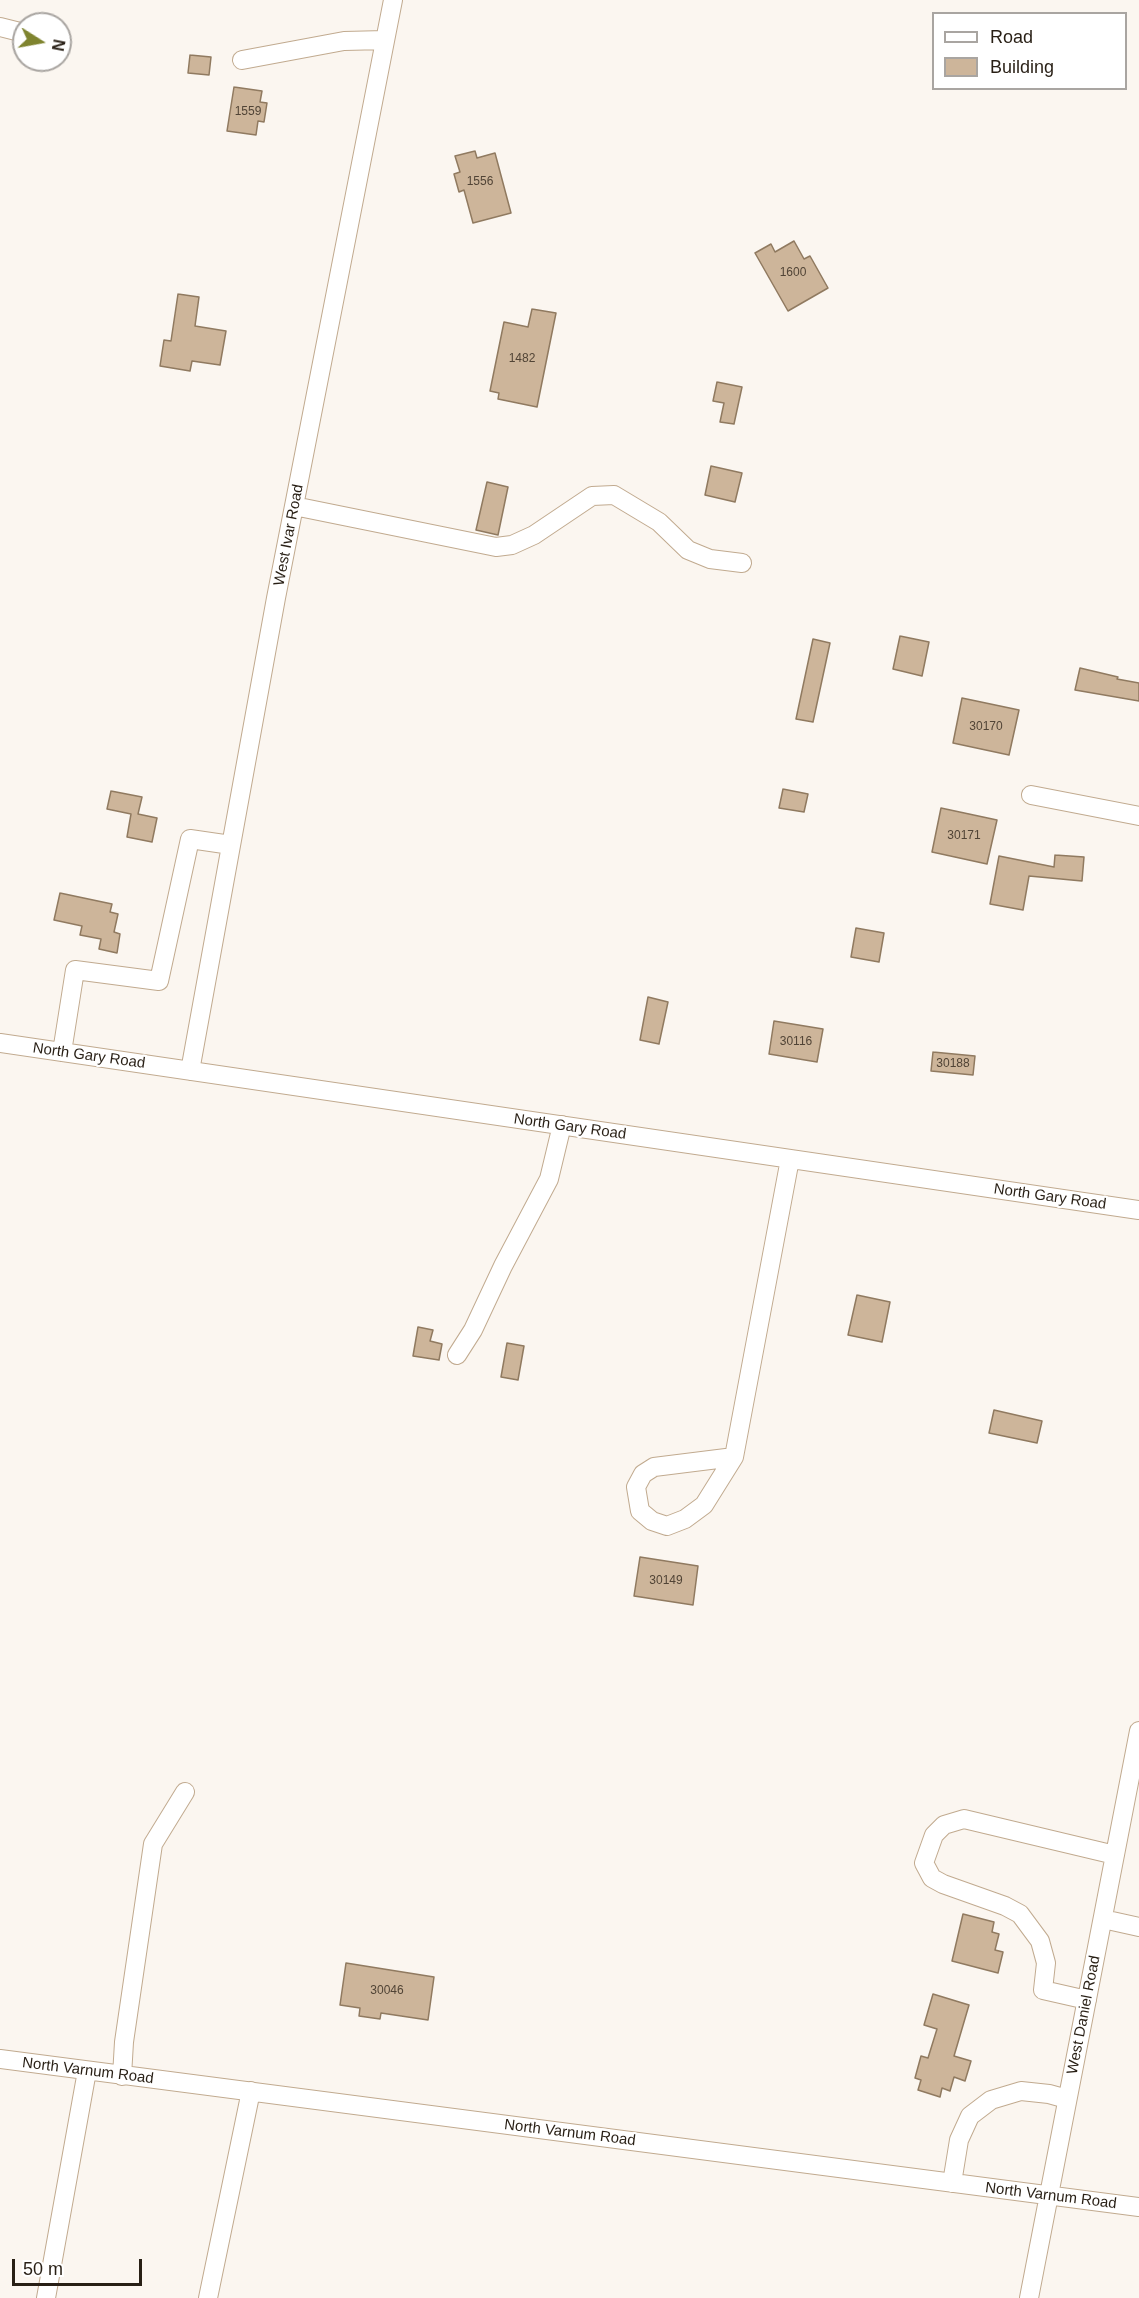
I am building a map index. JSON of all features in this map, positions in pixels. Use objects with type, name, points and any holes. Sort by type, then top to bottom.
[{"type":"street","name":"West Ivar Road","points":[[190,1071],[294,507],[393,0]]},
{"type":"street","points":[[242,60],[344,41],[385,40]]},
{"type":"street","points":[[294,507],[496,547],[512,545],[534,535],[592,496],[614,495],[659,522],[687,550],[710,559],[742,563]]},
{"type":"street","points":[[1031,795],[1139,816]]},
{"type":"street","points":[[62,1052],[75,970],[159,981],[190,839],[231,845]]},
{"type":"street","name":"North Gary Road","points":[[0,1043],[1139,1210]]},
{"type":"street","points":[[457,1355],[549,1179],[562,1125]]},
{"type":"street","points":[[734,1457],[654,1467],[643,1474],[636,1487],[640,1511],[652,1521],[667,1526],[685,1520],[704,1505],[734,1457],[790,1159]]},
{"type":"street","name":"West Daniel Road","points":[[1029,2298],[1139,1731]]},
{"type":"street","points":[[122,2076],[124,2042],[153,1844],[185,1792]]},
{"type":"street","points":[[1087,2000],[1043,1990],[1046,1963],[1040,1941],[1020,1914],[1005,1906],[943,1884],[932,1878],[924,1863],[934,1834],[944,1825],[964,1819],[1115,1856]]},
{"type":"street","points":[[1103,1919],[1139,1927]]},
{"type":"street","name":"North Varnum Road","points":[[0,2060],[1139,2207]]},
{"type":"street","points":[[46,2298],[87,2071]]},
{"type":"street","points":[[208,2298],[251,2091]]},
{"type":"street","points":[[952,2183],[959,2140],[970,2116],[991,2100],[1021,2091],[1067,2098]]},
{"type":"building","points":[[190,55],[211,57],[209,75],[188,73]]},
{"type":"building","points":[[234,87],[262,91],[260,102],[267,103],[264,122],[258,121],[256,135],[227,131]]},
{"type":"building","points":[[475,151],[477,158],[495,153],[511,213],[473,223],[464,190],[459,192],[454,174],[460,172],[455,156]]},
{"type":"building","points":[[794,241],[804,259],[810,256],[828,288],[788,311],[755,253],[771,244],[775,252]]},
{"type":"building","points":[[178,294],[199,297],[195,326],[226,331],[220,365],[192,361],[190,371],[160,366],[164,340],[171,341]]},
{"type":"building","points":[[532,309],[556,313],[537,407],[498,399],[499,393],[490,391],[504,322],[528,327]]},
{"type":"building","points":[[717,382],[742,387],[734,424],[720,422],[724,403],[713,401]]},
{"type":"building","points":[[711,466],[742,473],[735,502],[705,495]]},
{"type":"building","points":[[487,482],[508,487],[498,535],[476,530]]},
{"type":"building","points":[[900,636],[929,642],[922,676],[893,669]]},
{"type":"building","points":[[813,639],[830,643],[813,722],[796,719]]},
{"type":"building","points":[[1080,668],[1139,683],[1139,701],[1075,690]]},
{"type":"building","points":[[962,698],[1019,710],[1009,755],[953,743]]},
{"type":"building","points":[[783,789],[808,794],[804,812],[779,808]]},
{"type":"building","points":[[111,791],[142,797],[138,814],[157,818],[152,842],[127,837],[131,814],[107,809]]},
{"type":"building","points":[[941,808],[997,820],[987,864],[932,852]]},
{"type":"building","points":[[1055,855],[1084,857],[1082,881],[1029,876],[1023,910],[990,904],[999,856],[1054,867]]},
{"type":"building","points":[[60,893],[112,904],[110,912],[118,914],[114,932],[120,934],[117,953],[99,949],[101,939],[80,935],[82,926],[54,920]]},
{"type":"building","points":[[856,928],[884,933],[879,962],[851,957]]},
{"type":"building","points":[[648,997],[668,1002],[659,1044],[640,1040]]},
{"type":"building","points":[[774,1021],[823,1029],[817,1062],[769,1054]]},
{"type":"building","points":[[933,1052],[975,1056],[973,1075],[931,1071]]},
{"type":"building","points":[[857,1295],[890,1302],[882,1342],[848,1335]]},
{"type":"building","points":[[418,1327],[433,1330],[430,1341],[442,1344],[439,1360],[413,1356]]},
{"type":"building","points":[[507,1343],[524,1346],[518,1380],[501,1377]]},
{"type":"building","points":[[994,1410],[1042,1421],[1037,1443],[989,1433]]},
{"type":"building","points":[[640,1557],[698,1566],[693,1605],[634,1596]]},
{"type":"building","points":[[963,1914],[994,1922],[992,1932],[999,1934],[995,1950],[1003,1952],[998,1973],[952,1961]]},
{"type":"building","points":[[346,1963],[434,1977],[428,2020],[381,2013],[380,2019],[359,2016],[360,2008],[340,2005]]},
{"type":"building","points":[[933,1994],[969,2005],[954,2056],[971,2061],[965,2081],[954,2077],[950,2091],[942,2088],[940,2097],[918,2090],[921,2080],[915,2078],[921,2056],[928,2058],[937,2029],[924,2025]]}]
